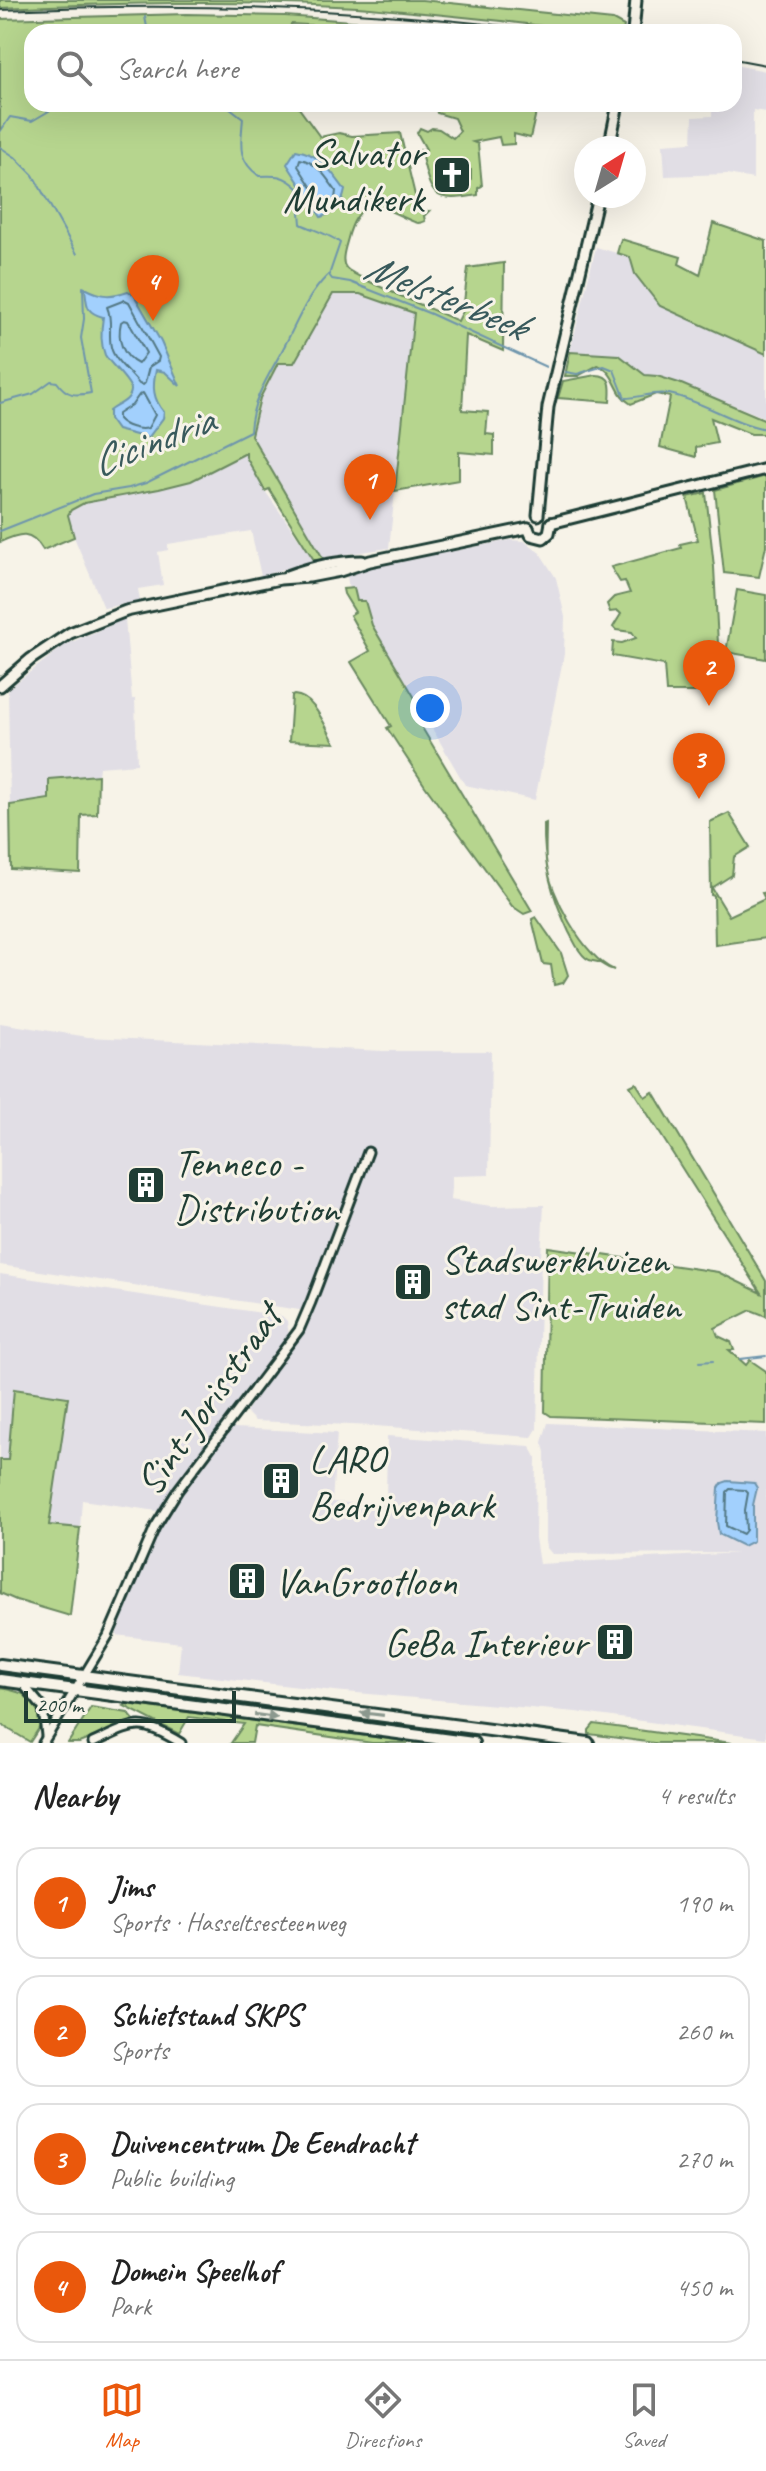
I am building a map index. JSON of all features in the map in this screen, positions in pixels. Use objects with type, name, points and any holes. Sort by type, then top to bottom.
[{"type":"highway","points":[[0,1665],[588,1743]]},
{"type":"highway","points":[[0,1680],[473,1743]]},
{"type":"main road","points":[[634,24],[636,0]]},
{"type":"main road","points":[[611,136],[616,112]]},
{"type":"main road","points":[[538,515],[550,398],[595,208]]},
{"type":"main road","points":[[551,523],[766,469]]},
{"type":"main road","points":[[538,515],[551,523],[549,533],[543,538],[531,535],[528,528],[529,521],[538,515]]},
{"type":"main road","points":[[0,686],[51,644],[104,618],[150,605],[280,579],[325,574],[370,561],[528,528]]},
{"type":"street","name":"Sint-Jorisstraat","points":[[48,1742],[108,1636],[155,1527],[171,1501],[299,1330],[368,1152]]},
{"type":"street","points":[[22,1683],[43,1708],[48,1742]]},
{"type":"street","points":[[93,1743],[123,1729],[145,1725],[181,1743]]},
{"type":"shaded area","points":[[742,66],[766,71],[766,112],[753,110],[753,179],[728,174],[665,176],[663,144],[692,142],[693,117],[712,116],[712,112],[742,112]]},
{"type":"shaded area","points":[[596,247],[630,257],[635,274],[660,306],[766,354],[766,418],[679,383],[645,375],[618,354],[570,352]]},
{"type":"shaded area","points":[[333,294],[360,294],[414,313],[389,548],[319,558],[251,435],[257,401],[278,362]]},
{"type":"shaded area","points":[[247,453],[246,457],[265,491],[314,560],[261,576],[251,531],[168,544],[168,550],[158,552],[163,585],[138,589],[140,601],[104,608],[74,537],[68,515],[71,510],[84,503],[159,489],[218,462]]},
{"type":"shaded area","points":[[510,540],[524,541],[540,553],[556,578],[565,617],[564,654],[535,800],[465,785],[372,625],[365,601],[357,602],[349,589],[347,576],[377,566]]},
{"type":"shaded area","points":[[125,619],[132,699],[135,699],[137,764],[99,767],[98,775],[50,779],[49,799],[10,805],[8,689],[65,645]]},
{"type":"shaded area","points":[[0,1023],[88,1037],[384,1051],[491,1051],[489,1175],[452,1176],[450,1200],[491,1206],[544,1205],[537,1429],[532,1437],[255,1421],[246,1412],[313,1312],[0,1265]]},
{"type":"shaded area","points":[[0,1274],[282,1316],[287,1321],[289,1336],[228,1417],[234,1428],[337,1433],[332,1502],[386,1505],[387,1436],[530,1446],[536,1457],[535,1538],[539,1564],[739,1553],[552,1554],[547,1548],[545,1534],[545,1452],[542,1442],[548,1423],[766,1433],[766,1738],[576,1712],[334,1691],[178,1673],[181,1643],[116,1635],[153,1540],[166,1516],[157,1511],[82,1500],[80,1528],[49,1525],[68,1397],[14,1388],[8,1461],[0,1460]]},
{"type":"green space","points":[[0,0],[422,0],[613,20],[620,24],[527,24],[312,5],[178,3],[0,8]]},
{"type":"green space","points":[[187,14],[285,16],[391,24],[24,24],[24,112],[302,112],[320,137],[339,133],[352,136],[400,133],[419,212],[429,211],[424,216],[425,221],[411,221],[371,203],[362,210],[351,227],[345,249],[346,268],[365,280],[458,321],[463,311],[468,268],[504,263],[503,351],[466,335],[462,410],[488,412],[486,434],[494,435],[494,455],[459,452],[459,480],[395,491],[414,313],[360,294],[333,294],[294,363],[278,363],[260,398],[251,435],[324,560],[314,560],[269,489],[265,491],[246,453],[191,481],[84,503],[68,515],[74,537],[43,550],[34,539],[24,535],[0,542],[0,19]]},
{"type":"green space","points":[[437,112],[536,112],[530,138],[514,134],[514,144],[501,145],[499,137],[473,142],[478,144],[482,186],[478,188],[478,195],[450,198],[441,196],[430,186],[420,150],[426,149],[417,133],[420,128],[427,131],[432,128],[453,138],[460,131],[454,118]],"holes":[[[436,164],[458,164],[459,170],[471,170],[471,179],[459,179],[458,186],[436,186],[433,170]]]},
{"type":"green space","points":[[713,223],[766,241],[766,354],[660,306],[635,274],[630,257],[617,253],[621,239],[681,257],[679,264],[700,275]]},
{"type":"green space","points":[[570,352],[619,355],[645,375],[679,383],[766,420],[766,434],[751,434],[711,418],[717,443],[696,447],[696,457],[660,447],[670,397],[656,394],[631,404],[621,395],[609,373],[598,365],[578,376],[565,376]]},
{"type":"green space","points":[[596,375],[608,380],[610,402],[558,398],[563,381]]},
{"type":"green space","points":[[766,476],[766,546],[759,577],[724,573],[715,490]]},
{"type":"green space","points":[[706,493],[719,663],[716,671],[694,680],[695,692],[666,692],[664,665],[612,656],[613,642],[622,643],[636,638],[632,632],[613,627],[621,614],[618,611],[610,612],[607,604],[614,597],[630,593],[625,581],[620,582],[611,567],[681,548],[680,544],[698,540],[687,497]]},
{"type":"green space","points":[[354,588],[357,601],[365,601],[372,625],[426,717],[418,721],[532,911],[524,914],[512,906],[387,728],[391,726],[351,662],[370,651],[350,615],[355,612],[344,594],[343,589]]},
{"type":"green space","points":[[737,590],[766,595],[766,659],[726,652]]},
{"type":"green space","points":[[294,695],[314,706],[335,743],[289,741]]},
{"type":"green space","points":[[98,775],[97,814],[81,815],[80,873],[11,869],[10,805],[49,799],[49,779]]},
{"type":"green space","points":[[729,813],[750,847],[734,857],[732,875],[712,888],[729,916],[765,899],[762,893],[766,892],[766,938],[715,945],[714,896],[711,895],[710,822]]},
{"type":"green space","points":[[546,823],[546,847],[546,858],[544,824]]},
{"type":"green space","points":[[549,875],[561,906],[579,938],[614,970],[588,959],[578,950],[558,906]]},
{"type":"green space","points":[[536,917],[561,953],[568,975],[563,983],[554,985],[551,965],[543,964],[532,919]]},
{"type":"green space","points":[[636,1083],[645,1097],[653,1092],[766,1281],[766,1316],[751,1310],[715,1328],[718,1336],[731,1342],[734,1350],[729,1350],[746,1365],[750,1360],[766,1371],[766,1424],[551,1416],[545,1412],[548,1247],[718,1272],[761,1293],[630,1086]]},
{"type":"green space","points":[[14,1389],[68,1397],[49,1525],[80,1528],[70,1616],[0,1593],[0,1460],[8,1460]]},
{"type":"green space","points":[[0,1688],[23,1694],[38,1706],[43,1722],[30,1742],[0,1724]]},
{"type":"green space","points":[[124,1706],[421,1743],[372,1743],[255,1726],[252,1743],[231,1743],[244,1724],[189,1717],[179,1734]]},
{"type":"green space","points":[[91,1707],[128,1713],[135,1721],[79,1743],[68,1743]]},
{"type":"green space","points":[[594,1724],[732,1743],[654,1743],[589,1734]]},
{"type":"water","points":[[296,150],[319,159],[345,190],[338,208],[331,213],[321,217],[287,164]]},
{"type":"water","points":[[85,288],[102,294],[128,291],[134,295],[161,342],[180,386],[165,372],[156,370],[154,392],[164,412],[148,438],[117,430],[109,419],[109,411],[126,400],[131,390],[105,355],[101,336],[103,317],[90,310]]},
{"type":"water","points":[[728,1481],[754,1483],[757,1488],[753,1505],[753,1541],[743,1546],[719,1534],[719,1488]]},
{"type":"waterway","name":"Melsterbeek","points":[[145,17],[146,24]]},
{"type":"waterway","points":[[0,132],[10,117],[32,121],[47,112]]},
{"type":"waterway","name":"Melsterbeek","points":[[235,112],[243,118],[243,157],[252,170],[259,176],[289,180],[298,188],[301,224],[340,243],[329,275],[332,279],[350,282],[431,314],[546,367]]},
{"type":"waterway","points":[[0,147],[33,175],[77,254]]},
{"type":"waterway","name":"Cicindria","points":[[0,531],[93,494],[146,483],[250,431],[254,408],[263,386],[308,300],[327,276]]},
{"type":"waterway","points":[[0,403],[33,394],[51,381],[72,394],[91,393],[81,338],[83,287]]},
{"type":"waterway","name":"Melsterbeek","points":[[566,372],[577,374],[604,366],[614,370],[625,398],[669,394],[766,429]]},
{"type":"waterway","points":[[740,1359],[766,1356]]},
{"type":"waterway","points":[[699,1362],[713,1361]]},
{"type":"railway","points":[[0,10],[139,7],[278,9],[486,24]]},
{"type":"railway","points":[[742,60],[766,65]]},
{"type":"place","name":"Salvator Mundikerk","points":[[452,175]]},
{"type":"place","name":"Domein Speelhof","points":[[153,321]]},
{"type":"place","name":"Jims","points":[[370,520]]},
{"type":"place","name":"Schietstand SKPS","points":[[709,706]]},
{"type":"place","name":"Duivencentrum De Eendracht","points":[[699,799]]},
{"type":"place","name":"Tenneco - Distribution","points":[[146,1185]]},
{"type":"place","name":"Stadswerkhuizen stad Sint-Truiden","points":[[413,1282]]},
{"type":"place","name":"LARO Bedrijvenpark","points":[[281,1481]]},
{"type":"place","name":"VanGrootloon","points":[[247,1581]]},
{"type":"place","name":"GeBa Interieur","points":[[615,1642]]}]
